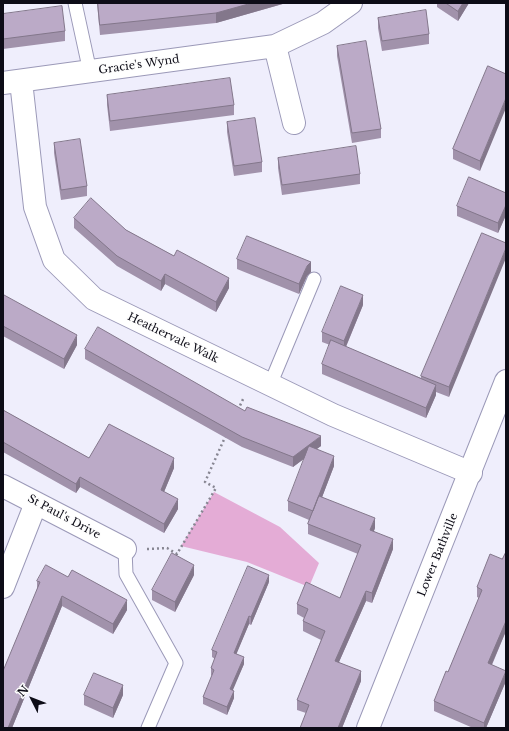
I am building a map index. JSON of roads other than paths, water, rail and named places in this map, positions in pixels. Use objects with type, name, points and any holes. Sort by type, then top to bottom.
[{"type":"street","name":"Gracie's Wynd","points":[[12,82],[275,46],[323,23],[351,3]]},
{"type":"street","points":[[275,46],[294,123]]},
{"type":"street","name":"Heathervale Walk","points":[[12,82],[34,207],[54,260],[94,299],[332,415],[471,473]]},
{"type":"street","name":"Lower Bathville","points":[[368,728],[471,473],[506,381]]},
{"type":"street","name":"St Paul's Drive","points":[[3,486],[125,549]]},
{"type":"street","points":[[3,587],[36,503]]},
{"type":"lane","points":[[74,3],[90,72]]},
{"type":"lane","points":[[261,381],[314,280]]},
{"type":"lane","points":[[125,549],[126,574],[176,663],[148,728]]}]
